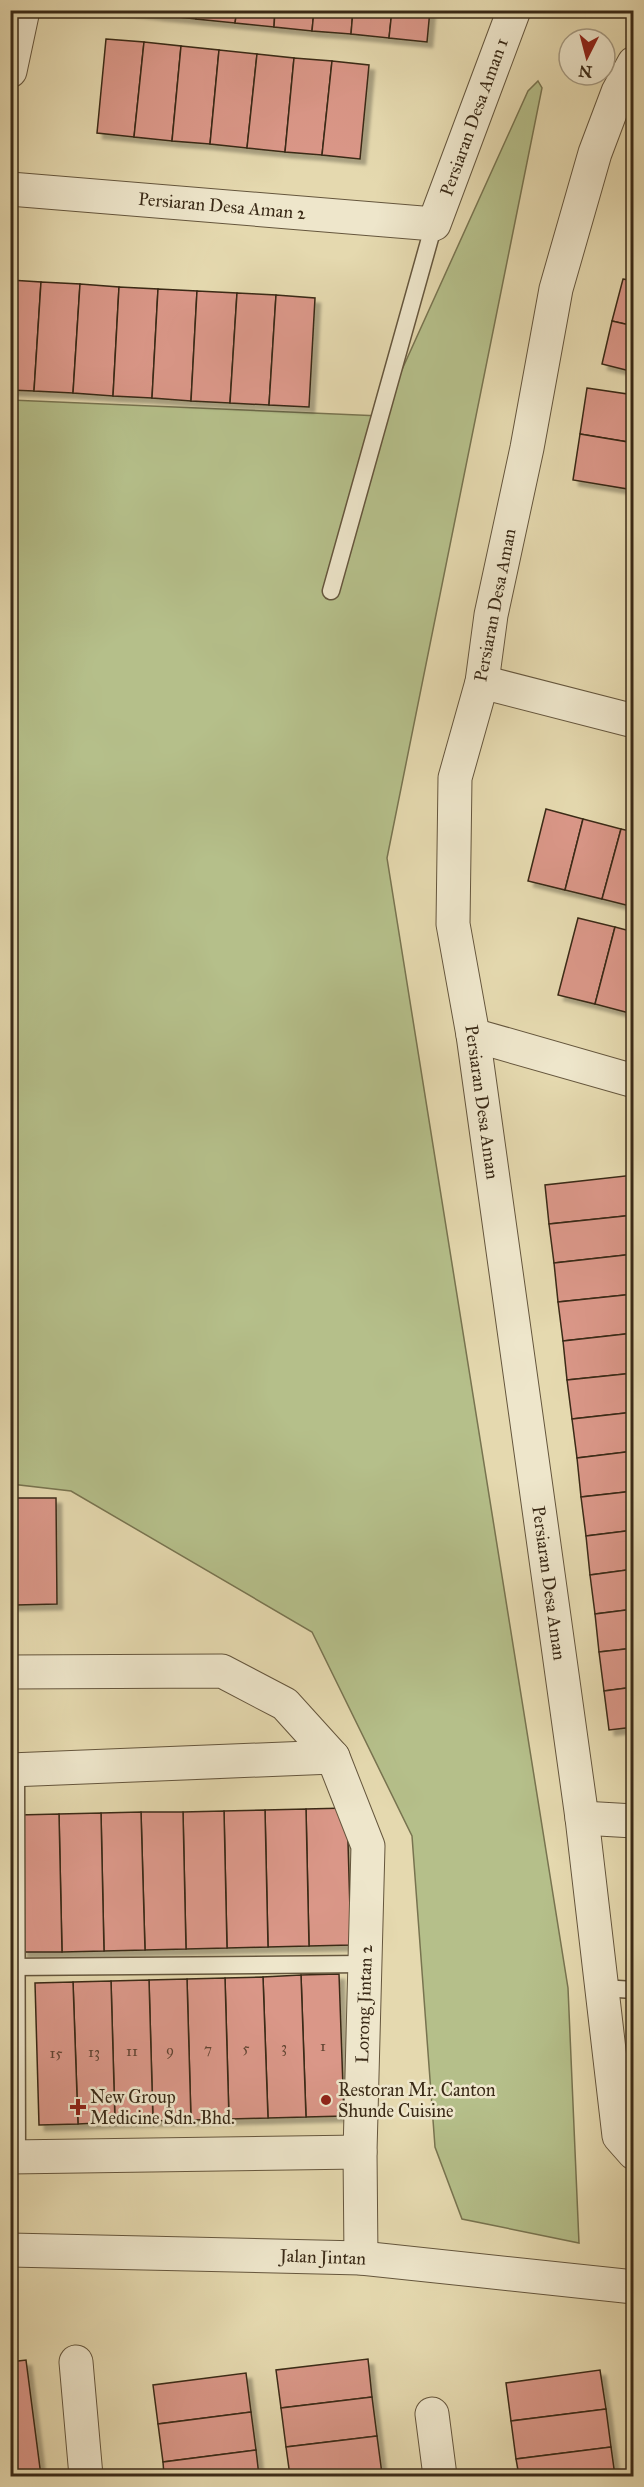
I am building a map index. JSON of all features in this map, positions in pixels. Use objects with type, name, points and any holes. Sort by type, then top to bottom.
[{"type":"street","points":[[10,70],[23,10]]},
{"type":"street","name":"Persiaran Desa Aman 1","points":[[434,224],[514,10]]},
{"type":"street","name":"Persiaran Desa Aman","points":[[633,63],[618,92],[595,153],[556,289],[527,448],[491,615],[482,682],[455,778],[453,924],[474,1035],[582,1818],[618,1989],[619,2136],[633,2153]]},
{"type":"street","name":"Persiaran Desa Aman 2","points":[[10,189],[434,224]]},
{"type":"street","points":[[482,682],[633,721]]},
{"type":"street","points":[[474,1035],[633,1081]]},
{"type":"street","name":"Lorong Jintan 2","points":[[10,1672],[222,1671],[285,1704],[333,1757],[368,1846],[360,2152],[361,2258]]},
{"type":"street","points":[[13,1770],[333,1757]]},
{"type":"street","points":[[582,1818],[633,1821]]},
{"type":"street","points":[[14,2157],[360,2152]]},
{"type":"street","name":"Jalan Jintan","points":[[10,2250],[361,2258],[633,2287]]},
{"type":"street","points":[[76,2362],[86,2476]]},
{"type":"street","points":[[432,2414],[440,2476]]},
{"type":"lane","points":[[332,591],[434,224]]},
{"type":"lane","points":[[13,1770],[14,2157]]},
{"type":"lane","points":[[13,1967],[365,1964]]},
{"type":"green space","points":[[538,81],[542,88],[387,858],[568,1988],[579,2243],[462,2219],[435,2147],[412,1836],[312,1632],[71,1491],[11,1484],[11,400],[381,416],[528,91]]},
{"type":"building","points":[[120,10],[159,10],[158,15]]},
{"type":"building","points":[[159,10],[197,10],[196,19],[158,15]]},
{"type":"building","points":[[197,10],[237,10],[235,23],[196,19]]},
{"type":"building","points":[[237,10],[275,10],[274,27],[235,23]]},
{"type":"building","points":[[275,10],[314,10],[312,31],[274,27]]},
{"type":"building","points":[[314,10],[353,10],[351,34],[312,31]]},
{"type":"building","points":[[353,10],[392,10],[389,38],[351,34]]},
{"type":"building","points":[[392,10],[430,10],[427,42],[389,38]]},
{"type":"building","points":[[106,39],[144,42],[134,137],[97,133]]},
{"type":"building","points":[[144,42],[181,46],[172,141],[134,137]]},
{"type":"building","points":[[181,46],[219,50],[210,144],[172,141]]},
{"type":"building","points":[[219,50],[257,54],[247,148],[210,144]]},
{"type":"building","points":[[257,54],[294,58],[285,152],[247,148]]},
{"type":"building","points":[[294,58],[332,61],[322,155],[285,152]]},
{"type":"building","points":[[332,61],[369,65],[360,159],[322,155]]},
{"type":"building","points":[[634,223],[634,241],[627,238]]},
{"type":"building","points":[[623,279],[634,281],[634,326],[612,321]]},
{"type":"building","points":[[10,280],[41,282],[34,391],[10,390]]},
{"type":"building","points":[[41,282],[80,284],[73,393],[34,391]]},
{"type":"building","points":[[80,284],[119,287],[113,396],[73,393]]},
{"type":"building","points":[[119,287],[158,289],[152,398],[113,396]]},
{"type":"building","points":[[158,289],[197,291],[191,401],[152,398]]},
{"type":"building","points":[[197,291],[237,293],[230,403],[191,401]]},
{"type":"building","points":[[237,293],[276,295],[269,405],[230,403]]},
{"type":"building","points":[[276,295],[315,298],[309,407],[269,405]]},
{"type":"building","points":[[612,321],[634,326],[634,372],[602,364]]},
{"type":"building","points":[[587,388],[634,395],[634,443],[580,434]]},
{"type":"building","points":[[580,434],[634,443],[634,490],[573,480]]},
{"type":"building","points":[[546,809],[583,819],[565,890],[528,881]]},
{"type":"building","points":[[583,819],[621,829],[602,899],[565,890]]},
{"type":"building","points":[[621,829],[634,832],[634,907],[602,899]]},
{"type":"building","points":[[578,918],[615,927],[595,1004],[558,995]]},
{"type":"building","points":[[615,927],[634,932],[633,1014],[595,1004]]},
{"type":"building","points":[[634,1175],[634,1215],[549,1224],[545,1185]]},
{"type":"building","points":[[634,1215],[634,1254],[554,1263],[549,1224]]},
{"type":"building","points":[[634,1254],[634,1294],[558,1302],[554,1263]]},
{"type":"building","points":[[634,1294],[634,1333],[563,1341],[558,1302]]},
{"type":"building","points":[[634,1333],[634,1373],[567,1380],[563,1341]]},
{"type":"building","points":[[634,1373],[634,1412],[572,1419],[567,1380]]},
{"type":"building","points":[[634,1412],[634,1451],[577,1458],[572,1419]]},
{"type":"building","points":[[634,1451],[634,1491],[581,1497],[577,1458]]},
{"type":"building","points":[[634,1491],[634,1530],[586,1536],[581,1497]]},
{"type":"building","points":[[10,1498],[15,1498],[16,1605],[10,1605]]},
{"type":"building","points":[[15,1498],[56,1498],[57,1604],[16,1605]]},
{"type":"building","points":[[634,1530],[634,1569],[590,1575],[586,1536]]},
{"type":"building","points":[[634,1569],[634,1609],[595,1614],[590,1575]]},
{"type":"building","points":[[634,1609],[634,1648],[599,1652],[595,1614]]},
{"type":"building","points":[[634,1648],[634,1687],[604,1691],[599,1652]]},
{"type":"building","points":[[634,1687],[634,1727],[609,1730],[604,1691]]},
{"type":"building","points":[[347,1808],[351,1945],[309,1946],[306,1809]]},
{"type":"building","points":[[306,1809],[309,1946],[268,1947],[265,1810]]},
{"type":"building","points":[[265,1810],[268,1947],[227,1948],[224,1811]]},
{"type":"building","points":[[224,1811],[227,1948],[186,1949],[183,1812]]},
{"type":"building","points":[[141,1812],[183,1812],[186,1949],[145,1950]]},
{"type":"building","points":[[141,1812],[145,1950],[104,1951],[101,1813]]},
{"type":"building","points":[[101,1813],[104,1951],[62,1952],[59,1814]]},
{"type":"building","points":[[59,1814],[62,1952],[22,1952],[18,1815]]},
{"type":"building","points":[[339,1974],[344,2116],[306,2117],[301,1975]]},
{"type":"building","points":[[301,1975],[306,2117],[268,2118],[263,1977]]},
{"type":"building","points":[[263,1977],[268,2118],[229,2119],[225,1978]]},
{"type":"building","points":[[225,1978],[229,2119],[191,2120],[187,1979]]},
{"type":"building","points":[[187,1979],[191,2120],[153,2121],[149,1980]]},
{"type":"building","points":[[149,1980],[153,2121],[115,2122],[111,1981]]},
{"type":"building","points":[[111,1981],[115,2122],[78,2124],[73,1982]]},
{"type":"building","points":[[73,1982],[78,2124],[39,2125],[35,1983]]},
{"type":"building","points":[[368,2359],[372,2397],[281,2408],[276,2370]]},
{"type":"building","points":[[26,2360],[41,2476],[10,2476],[10,2362]]},
{"type":"building","points":[[600,2370],[606,2409],[511,2421],[506,2383]]},
{"type":"building","points":[[246,2373],[251,2412],[158,2424],[153,2385]]},
{"type":"building","points":[[372,2397],[377,2436],[286,2447],[281,2408]]},
{"type":"building","points":[[606,2409],[611,2447],[516,2459],[511,2421]]},
{"type":"building","points":[[251,2412],[256,2450],[163,2462],[158,2424]]},
{"type":"building","points":[[377,2436],[382,2474],[290,2476],[286,2447]]},
{"type":"building","points":[[611,2447],[615,2476],[519,2476],[516,2459]]},
{"type":"building","points":[[256,2450],[259,2476],[164,2476],[163,2462]]},
{"type":"place","name":"Restoran Mr. Canton Shunde Cuisine","points":[[326,2100]]},
{"type":"place","name":"New Group Medicine Sdn. Bhd.","points":[[78,2107]]}]
